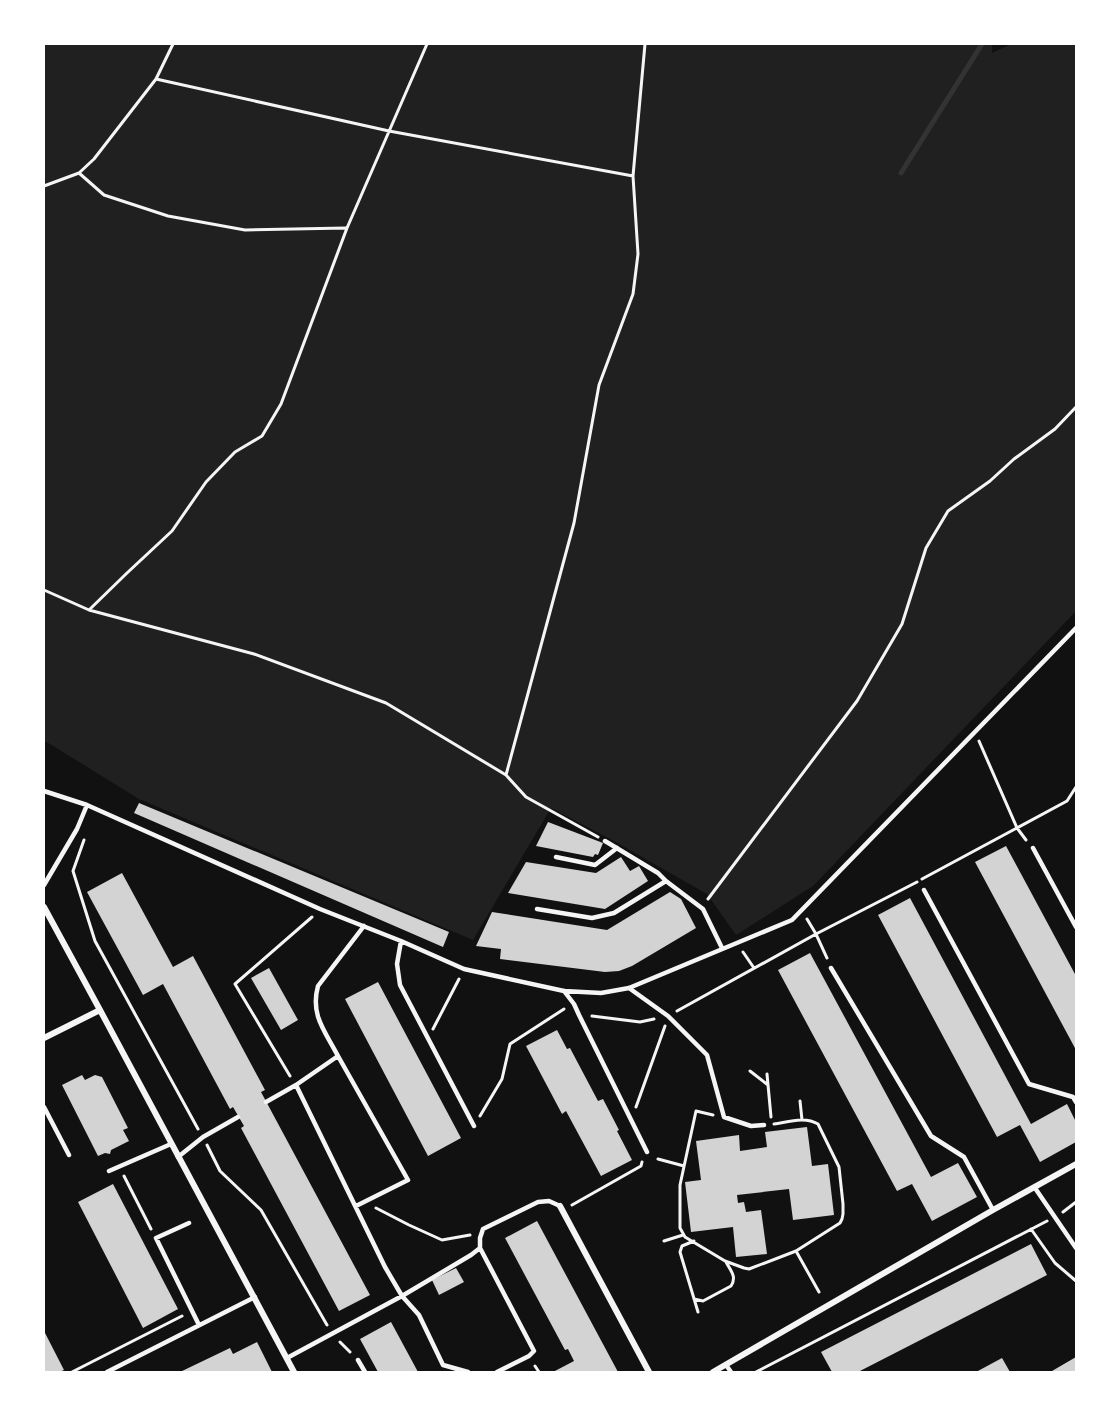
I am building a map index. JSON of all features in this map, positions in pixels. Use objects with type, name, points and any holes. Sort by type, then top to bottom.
[{"type":"street","points":[[44,907],[294,1372]]},
{"type":"street","points":[[44,1038],[100,1010]]},
{"type":"street","points":[[713,1372],[1077,1164]]},
{"type":"street","points":[[562,1209],[649,1372]]},
{"type":"lane","points":[[44,791],[87,806],[320,909],[464,969],[564,991],[601,993],[629,988],[792,920],[1077,628]]},
{"type":"lane","points":[[44,885],[77,829],[87,806]]},
{"type":"lane","points":[[605,841],[658,873],[703,909],[722,948]]},
{"type":"lane","points":[[556,857],[595,865],[617,848]]},
{"type":"lane","points":[[1033,848],[1077,927]]},
{"type":"lane","points":[[537,909],[592,918],[614,913],[666,881]]},
{"type":"lane","points":[[924,890],[1029,1084],[1073,1097],[1077,1102]]},
{"type":"lane","points":[[356,1206],[408,1180],[316,1015],[315,998],[318,986],[364,926]]},
{"type":"lane","points":[[401,941],[398,963],[400,985],[474,1126]]},
{"type":"lane","points":[[831,968],[931,1136],[964,1157],[993,1210]]},
{"type":"lane","points":[[629,988],[668,1016],[707,1055],[724,1117],[752,1126],[764,1125]]},
{"type":"lane","points":[[564,991],[574,1004],[647,1152]]},
{"type":"lane","points":[[266,1102],[296,1085],[338,1056]]},
{"type":"lane","points":[[296,1085],[386,1267],[402,1296],[419,1315],[443,1365],[468,1372]]},
{"type":"lane","points":[[44,1107],[69,1155]]},
{"type":"lane","points":[[178,1157],[203,1137],[238,1117]]},
{"type":"lane","points":[[109,1171],[171,1144]]},
{"type":"lane","points":[[1035,1188],[1077,1248]]},
{"type":"lane","points":[[497,1372],[529,1356],[534,1351],[480,1248],[483,1229],[538,1202],[549,1201],[562,1209]]},
{"type":"lane","points":[[189,1222],[156,1238],[199,1325]]},
{"type":"lane","points":[[287,1358],[402,1296],[480,1248]]},
{"type":"lane","points":[[107,1372],[255,1297]]},
{"type":"lane","points":[[358,1360],[365,1372]]},
{"type":"lane","points":[[726,1365],[731,1372]]},
{"type":"path","points":[[44,186],[79,173],[94,159],[156,79],[173,44]]},
{"type":"path","points":[[89,610],[172,531],[206,482],[235,452],[262,436],[281,404],[347,228],[427,44]]},
{"type":"path","points":[[507,775],[574,523],[599,385],[633,294],[638,254],[633,176],[645,44]]},
{"type":"path","points":[[156,79],[389,131],[633,176]]},
{"type":"path","points":[[79,173],[104,195],[168,216],[245,230],[347,228]]},
{"type":"path","points":[[703,909],[708,899],[857,701],[902,624],[926,548],[948,511],[1055,429],[1077,407]]},
{"type":"path","points":[[44,590],[89,610],[254,654],[386,703],[507,775],[525,796],[605,841]]},
{"type":"path","points":[[975,732],[1017,828],[1033,848]]},
{"type":"path","points":[[579,1015],[640,1022],[668,1016],[816,934],[1067,801],[1077,787]]},
{"type":"path","points":[[86,835],[74,871],[95,941],[220,1171],[261,1210],[332,1334],[358,1360]]},
{"type":"path","points":[[296,1085],[235,984],[320,909]]},
{"type":"path","points":[[802,909],[831,968]]},
{"type":"path","points":[[738,943],[754,968]]},
{"type":"path","points":[[428,1038],[464,969]]},
{"type":"path","points":[[474,1126],[502,1079],[510,1044],[574,1004]]},
{"type":"path","points":[[631,1121],[668,1016]]},
{"type":"path","points":[[750,1071],[768,1085]]},
{"type":"path","points":[[724,1117],[696,1111],[680,1185],[680,1228],[683,1235],[725,1261],[749,1269],[796,1251],[840,1223],[843,1214],[836,1159],[818,1124],[814,1121],[802,1120],[771,1124],[767,1074]]},
{"type":"path","points":[[800,1101],[802,1120]]},
{"type":"path","points":[[562,1209],[641,1166],[647,1152]]},
{"type":"path","points":[[658,1159],[684,1166]]},
{"type":"path","points":[[119,1166],[156,1238]]},
{"type":"path","points":[[756,1372],[1055,1217],[1077,1202]]},
{"type":"path","points":[[356,1206],[372,1206],[442,1240],[468,1235]]},
{"type":"path","points":[[1031,1229],[1055,1263],[1077,1281]]},
{"type":"path","points":[[664,1241],[683,1235]]},
{"type":"path","points":[[694,1241],[682,1246],[680,1252],[698,1312]]},
{"type":"path","points":[[796,1251],[819,1292]]},
{"type":"path","points":[[694,1299],[703,1301],[731,1286],[734,1276],[725,1261]]},
{"type":"path","points":[[72,1372],[192,1311]]},
{"type":"shaded area","points":[[44,44],[992,44],[992,53],[1011,44],[1076,44],[1076,611],[813,886],[736,935],[707,894],[551,808],[473,940],[139,799],[44,741]]},
{"type":"building","points":[[139,803],[449,932],[443,947],[134,813]]},
{"type":"building","points":[[548,822],[603,843],[598,855],[595,854],[593,857],[536,846]]},
{"type":"building","points":[[1006,846],[1076,976],[1076,1050],[975,862]]},
{"type":"building","points":[[621,857],[630,871],[639,866],[648,881],[605,909],[508,893],[526,862],[596,873]]},
{"type":"building","points":[[122,873],[173,967],[193,956],[265,1090],[261,1092],[370,1295],[339,1311],[241,1128],[244,1126],[233,1107],[230,1109],[163,984],[143,995],[87,892]]},
{"type":"building","points":[[670,892],[681,899],[696,928],[632,966],[619,971],[605,972],[500,959],[501,949],[476,946],[492,912],[607,930]]},
{"type":"building","points":[[910,898],[1031,1124],[1067,1104],[1076,1122],[1076,1142],[1040,1162],[1020,1125],[997,1137],[878,915]]},
{"type":"building","points":[[810,953],[931,1177],[958,1163],[977,1197],[932,1221],[912,1184],[897,1191],[778,970]]},
{"type":"building","points":[[269,968],[298,1020],[281,1030],[251,978]]},
{"type":"building","points":[[378,982],[461,1138],[428,1156],[345,999]]},
{"type":"building","points":[[557,1030],[567,1049],[570,1048],[598,1101],[603,1099],[632,1160],[601,1176],[566,1111],[562,1114],[526,1046]]},
{"type":"building","points":[[82,1075],[85,1080],[95,1075],[102,1077],[128,1128],[123,1130],[129,1141],[111,1150],[110,1154],[105,1153],[98,1156],[62,1085]]},
{"type":"building","points":[[807,1127],[812,1166],[828,1164],[834,1215],[793,1220],[789,1189],[737,1195],[738,1203],[744,1202],[746,1212],[761,1210],[767,1254],[736,1257],[733,1227],[691,1232],[685,1182],[701,1180],[696,1141],[739,1135],[740,1151],[767,1147],[765,1132]]},
{"type":"building","points":[[113,1184],[178,1309],[143,1328],[78,1202]]},
{"type":"building","points":[[537,1221],[618,1372],[553,1372],[574,1361],[568,1349],[565,1350],[505,1238]]},
{"type":"building","points":[[1031,1244],[1047,1275],[858,1372],[832,1372],[821,1352]]},
{"type":"building","points":[[456,1268],[464,1282],[439,1295],[432,1280]]},
{"type":"building","points":[[391,1322],[418,1372],[378,1372],[360,1339]]},
{"type":"building","points":[[44,1331],[64,1370],[44,1372]]},
{"type":"building","points":[[257,1342],[272,1372],[180,1372],[230,1348],[233,1354]]},
{"type":"building","points":[[1076,1357],[1076,1372],[1052,1371]]},
{"type":"building","points":[[1002,1358],[1010,1372],[976,1372]]},
{"type":"waterway","points":[[901,173],[982,44]]}]
